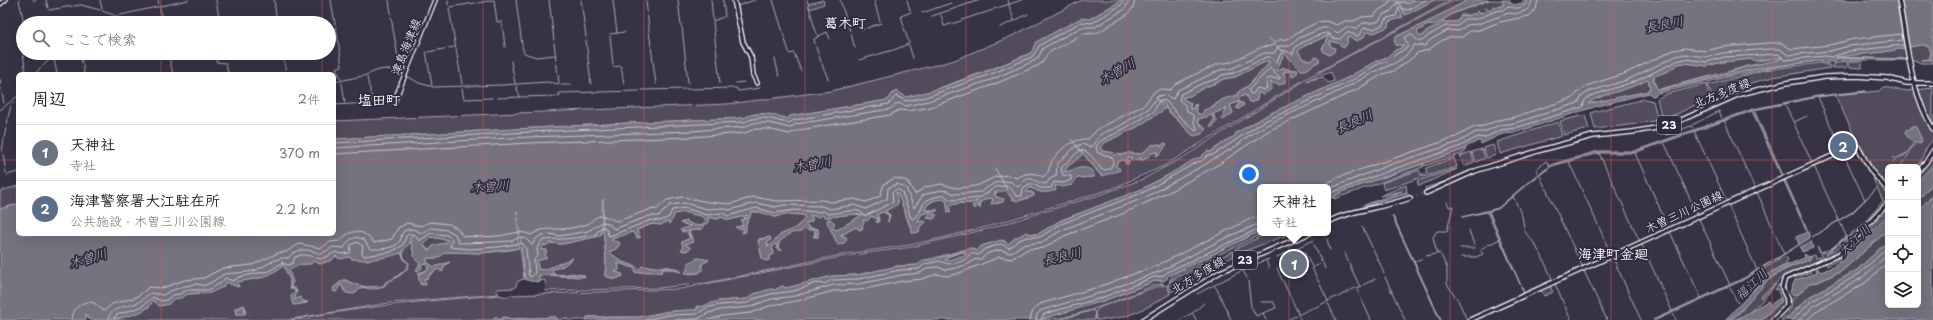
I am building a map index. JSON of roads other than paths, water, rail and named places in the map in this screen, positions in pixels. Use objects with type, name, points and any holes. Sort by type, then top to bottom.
[{"type":"main road","points":[[0,4],[5,0]]},
{"type":"main road","name":"津島海津線","points":[[394,102],[435,0]]},
{"type":"main road","points":[[734,0],[743,42],[751,57],[753,76],[757,83]]},
{"type":"main road","points":[[1898,0],[1914,83],[1920,102],[1933,129]]},
{"type":"main road","name":"北方多度線","points":[[1426,193],[1475,171],[1541,150],[1580,139],[1662,127],[1679,121],[1731,97],[1797,80],[1840,76],[1880,77],[1914,83],[1933,83]]},
{"type":"main road","name":"木曽三川公園線","points":[[1470,320],[1857,146],[1871,171],[1885,187]]},
{"type":"main road","points":[[1921,168],[1933,151]]},
{"type":"main road","points":[[1331,221],[1350,213],[1386,206],[1410,198]]},
{"type":"main road","points":[[1773,320],[1787,306],[1787,299],[1782,288],[1785,278],[1840,254],[1885,206]]},
{"type":"main road","name":"北方多度線","points":[[1143,320],[1220,272],[1303,236]]},
{"type":"water","name":"木曽川","points":[[1122,0],[1395,0],[1403,17],[1389,22],[1388,27],[1374,33],[1366,32],[1364,37],[1357,41],[1348,36],[1346,39],[1348,42],[1343,48],[1338,43],[1330,41],[1330,46],[1335,48],[1334,52],[1329,55],[1324,52],[1322,48],[1327,42],[1326,38],[1331,34],[1304,46],[1298,51],[1303,59],[1311,61],[1316,57],[1320,60],[1306,70],[1301,70],[1268,37],[1284,54],[1277,69],[1278,71],[1284,67],[1285,69],[1297,70],[1298,72],[1292,77],[1291,71],[1283,72],[1286,79],[1284,83],[1280,85],[1270,82],[1272,85],[1271,89],[1263,95],[1258,92],[1257,99],[1253,102],[1249,102],[1246,95],[1240,97],[1238,101],[1244,105],[1239,109],[1236,108],[1239,105],[1238,102],[1230,105],[1233,113],[1223,120],[1222,119],[1227,108],[1213,114],[1217,121],[1212,127],[1210,126],[1214,120],[1212,115],[1198,119],[1198,123],[1206,129],[1202,134],[1195,136],[1192,135],[1164,104],[1156,99],[1165,109],[1137,127],[1106,142],[1100,148],[1102,151],[1114,153],[1115,156],[1118,153],[1121,155],[1128,153],[1141,154],[1152,145],[1160,144],[1161,146],[1164,143],[1167,144],[1161,153],[1156,156],[1158,152],[1151,153],[1147,158],[1141,161],[1142,158],[1131,161],[1131,157],[1128,157],[1126,160],[1130,162],[1128,164],[1126,164],[1124,160],[1119,161],[1115,166],[1120,170],[1102,176],[1071,139],[1082,153],[1081,156],[1066,168],[1065,172],[1080,168],[1088,168],[1094,173],[1094,177],[1077,178],[1072,185],[1062,187],[1055,185],[1056,190],[1049,192],[1040,192],[1031,187],[1026,192],[1034,193],[1034,196],[1017,201],[1012,198],[995,168],[1007,190],[994,193],[996,197],[1004,199],[1003,202],[991,204],[993,199],[988,198],[980,202],[980,209],[978,204],[975,209],[972,207],[978,200],[972,203],[959,203],[949,206],[951,212],[949,211],[948,213],[946,200],[939,199],[930,202],[925,210],[938,210],[932,214],[937,215],[933,219],[927,218],[931,211],[922,214],[917,222],[925,221],[925,223],[920,226],[919,232],[913,233],[896,192],[898,204],[885,211],[890,215],[888,222],[889,215],[883,212],[877,214],[879,220],[878,223],[876,222],[878,219],[871,216],[867,221],[863,220],[863,228],[859,230],[857,227],[840,235],[846,237],[847,240],[838,245],[827,222],[828,219],[835,223],[832,228],[837,230],[862,215],[855,214],[824,217],[823,215],[818,217],[810,215],[812,221],[805,224],[809,228],[818,229],[818,237],[813,236],[816,235],[815,230],[807,230],[805,228],[801,232],[791,233],[779,242],[778,249],[782,250],[777,249],[777,245],[775,244],[772,248],[774,254],[770,256],[769,260],[765,261],[762,259],[758,240],[770,237],[771,240],[767,242],[768,247],[780,235],[795,228],[805,219],[804,215],[784,214],[775,217],[760,212],[751,212],[746,223],[746,231],[742,233],[744,228],[739,229],[735,227],[743,226],[741,220],[745,219],[745,217],[747,219],[748,215],[729,220],[721,217],[717,219],[708,217],[709,222],[703,225],[702,229],[689,231],[693,242],[685,244],[691,248],[686,251],[681,250],[683,248],[682,242],[690,238],[688,231],[682,232],[680,230],[691,226],[680,223],[686,221],[693,225],[700,226],[706,220],[701,216],[685,212],[674,214],[673,219],[669,224],[667,221],[661,225],[652,224],[638,229],[637,231],[640,237],[637,238],[632,232],[612,239],[612,241],[619,242],[620,244],[616,249],[609,252],[622,262],[635,266],[639,270],[642,266],[674,268],[679,269],[681,272],[663,269],[662,272],[636,273],[634,268],[618,263],[619,270],[615,272],[622,274],[623,276],[615,279],[605,276],[606,258],[603,229],[603,199],[602,227],[600,236],[562,244],[550,243],[545,246],[544,244],[541,250],[547,250],[545,255],[546,258],[537,261],[538,269],[544,270],[573,258],[563,266],[553,269],[552,273],[560,275],[576,274],[585,276],[583,277],[542,275],[538,276],[540,280],[537,281],[525,279],[517,211],[519,248],[482,253],[446,252],[438,258],[427,258],[427,262],[434,267],[450,262],[445,265],[442,272],[438,269],[430,274],[428,278],[424,279],[426,285],[420,284],[418,274],[428,270],[428,265],[423,263],[421,265],[422,268],[418,271],[416,270],[420,264],[415,259],[411,242],[413,239],[410,237],[410,243],[402,252],[405,260],[409,263],[405,261],[401,253],[366,260],[353,259],[349,257],[340,259],[336,256],[332,260],[320,264],[314,261],[311,264],[301,264],[289,270],[293,282],[290,287],[290,280],[282,261],[282,267],[265,277],[237,282],[239,287],[226,282],[223,287],[210,293],[188,294],[181,298],[173,299],[169,304],[159,306],[153,300],[143,311],[125,317],[89,320],[86,314],[86,320],[0,320],[0,209],[16,205],[16,236],[336,236],[336,139],[744,118],[755,114],[772,115],[789,119],[790,116],[888,100],[893,93],[897,91],[906,97],[954,84],[1031,53],[1036,42],[1081,18],[1090,19]],"holes":[[[1267,61],[1270,62],[1249,85],[1237,93],[1238,95],[1223,99],[1214,106],[1204,110],[1202,115],[1197,113],[1195,106],[1197,104],[1194,105],[1193,109],[1190,109],[1189,106],[1191,103],[1183,99],[1183,97],[1190,96],[1223,79],[1235,77]],[[431,237],[448,240],[446,243],[434,245],[430,250],[428,250],[423,244]]]},
{"type":"water","points":[[1397,0],[1434,0],[1406,15]]},
{"type":"water","name":"長良川","points":[[1468,0],[1489,0],[1452,14],[1436,25],[1428,25],[1417,31],[1418,35],[1421,37],[1423,34],[1443,22],[1457,22],[1461,15],[1469,16],[1472,13],[1475,15],[1477,11],[1481,13],[1485,12],[1486,8],[1491,10],[1493,6],[1501,7],[1504,4],[1502,0],[1511,0],[1509,2],[1514,5],[1522,3],[1524,0],[1933,0],[1933,59],[1929,59],[1931,53],[1929,46],[1920,45],[1884,52],[1836,57],[1906,59],[1843,58],[1835,59],[1833,62],[1826,60],[1760,68],[1659,91],[1656,95],[1652,96],[1649,93],[1597,106],[1514,133],[1502,134],[1481,144],[1480,140],[1465,149],[1344,191],[1331,198],[1331,184],[1257,184],[1257,232],[1168,276],[1167,279],[1163,281],[1158,280],[1103,301],[1038,320],[586,320],[587,317],[639,317],[675,311],[697,310],[698,306],[701,307],[718,301],[747,299],[754,294],[771,289],[775,290],[782,286],[786,288],[832,276],[857,275],[898,266],[918,265],[923,260],[932,260],[971,248],[977,251],[981,246],[1001,240],[1008,244],[1015,238],[1027,232],[1030,234],[1038,234],[1060,221],[1142,189],[1197,158],[1200,158],[1207,151],[1211,152],[1235,136],[1236,133],[1269,114],[1349,77],[1376,61],[1387,57],[1404,45],[1396,45],[1394,40],[1395,37],[1434,19]],"holes":[[[1783,57],[1778,60],[1744,67],[1728,73],[1660,89],[1657,89],[1653,80],[1654,76],[1668,71],[1678,64],[1685,63],[1707,66],[1722,62],[1752,59],[1756,61]],[[1648,79],[1650,87],[1648,91],[1588,104],[1597,98],[1634,86]],[[962,252],[966,253],[965,256],[945,260],[947,257]]]},
{"type":"water","points":[[1866,91],[1818,97],[1754,110],[1810,238],[1743,280],[1656,320],[1653,320],[1744,278],[1797,246],[1799,244],[1796,237],[1807,232],[1752,111],[1634,153],[1599,153],[1552,166],[1526,185],[1498,209],[1489,211],[1525,295],[1487,212],[1462,217],[1498,208],[1527,183],[1553,164],[1598,151],[1634,151],[1753,109],[1817,96]]},
{"type":"water","points":[[1912,126],[1916,127],[1922,140],[1920,144],[1911,141],[1905,133],[1906,130],[1910,129]]},
{"type":"water","points":[[1933,166],[1933,183],[1921,197],[1921,179]]},
{"type":"water","points":[[1876,189],[1853,212],[1812,237],[1852,212]]},
{"type":"water","points":[[1933,195],[1933,320],[1786,320],[1809,297],[1857,270],[1885,244],[1885,308],[1921,308],[1921,208]]},
{"type":"water","points":[[1393,216],[1441,320],[1440,320]]},
{"type":"water","points":[[1885,217],[1885,233],[1842,271],[1817,282],[1809,283],[1799,294],[1792,295],[1790,292],[1795,280],[1816,273],[1817,268],[1821,272],[1842,261]]},
{"type":"water","points":[[1811,241],[1813,248],[1802,252],[1800,247]]},
{"type":"water","points":[[1805,254],[1807,257],[1812,256],[1809,260],[1776,274],[1767,281],[1736,315],[1725,320],[1771,272],[1804,258],[1803,255]]},
{"type":"water","points":[[698,258],[709,260],[702,264],[702,271],[697,273],[685,273],[688,268],[688,263]]},
{"type":"water","points":[[408,266],[404,272],[394,278]]},
{"type":"water","points":[[343,280],[365,287],[383,286],[389,281],[384,286],[378,289],[362,287],[354,294],[346,293],[341,284],[336,292],[334,292],[333,288]]},
{"type":"water","points":[[290,288],[297,291],[294,300],[300,297],[303,301],[308,302],[295,305],[292,303],[291,296],[296,291]]},
{"type":"water","points":[[1780,298],[1782,301],[1761,320],[1736,320],[1768,301],[1770,305]]},
{"type":"water","points":[[244,305],[245,314],[236,314],[235,308],[240,308]]},
{"type":"water","points":[[496,316],[500,320],[493,320]]},
{"type":"water","points":[[504,317],[511,319],[555,317],[559,320],[500,320]]},
{"type":"waterway","points":[[19,0],[22,16]]},
{"type":"waterway","points":[[46,0],[48,8]]},
{"type":"waterway","points":[[100,0],[102,9]]},
{"type":"waterway","points":[[158,0],[159,4]]},
{"type":"waterway","points":[[116,16],[188,0]]},
{"type":"waterway","points":[[216,0],[219,16]]},
{"type":"waterway","points":[[274,0],[276,16]]},
{"type":"waterway","points":[[331,0],[334,16]]},
{"type":"waterway","points":[[389,0],[391,14]]},
{"type":"waterway","points":[[448,0],[448,5]]},
{"type":"waterway","points":[[478,3],[493,0]]},
{"type":"waterway","points":[[494,0],[497,22],[502,22]]},
{"type":"waterway","points":[[516,0],[522,45]]},
{"type":"waterway","points":[[549,0],[554,40]]},
{"type":"waterway","points":[[581,0],[586,37]]},
{"type":"waterway","points":[[613,0],[617,33]]},
{"type":"waterway","points":[[646,0],[649,30]]},
{"type":"waterway","points":[[678,0],[681,26]]},
{"type":"waterway","points":[[711,0],[713,21],[723,17]]},
{"type":"waterway","points":[[723,0],[725,17]]},
{"type":"waterway","points":[[737,6],[755,0]]},
{"type":"waterway","points":[[773,0],[789,52]]},
{"type":"waterway","points":[[807,0],[813,21]]},
{"type":"waterway","points":[[840,0],[850,31]]},
{"type":"waterway","points":[[874,0],[880,21]]},
{"type":"waterway","points":[[907,0],[910,10]]},
{"type":"waterway","points":[[932,16],[980,0]]},
{"type":"waterway","points":[[1008,0],[1009,4]]},
{"type":"waterway","points":[[994,9],[1022,0]]},
{"type":"waterway","points":[[450,7],[475,3]]},
{"type":"waterway","points":[[922,13],[951,3]]},
{"type":"waterway","points":[[74,6],[81,5],[100,10]]},
{"type":"waterway","points":[[1000,27],[1014,21],[1009,5]]},
{"type":"waterway","points":[[49,10],[72,6]]},
{"type":"waterway","points":[[160,8],[161,16]]},
{"type":"waterway","points":[[449,8],[462,84]]},
{"type":"waterway","points":[[981,14],[993,10]]},
{"type":"waterway","points":[[102,11],[114,15]]},
{"type":"waterway","points":[[904,26],[901,16],[911,12]]},
{"type":"waterway","points":[[962,20],[980,14]]},
{"type":"waterway","points":[[1014,21],[1028,14]]},
{"type":"waterway","points":[[941,15],[944,26],[961,21]]},
{"type":"waterway","points":[[391,17],[399,64]]},
{"type":"waterway","points":[[713,22],[720,83]]},
{"type":"waterway","points":[[813,22],[818,37],[814,39],[815,44]]},
{"type":"waterway","points":[[502,23],[505,47]]},
{"type":"waterway","points":[[867,28],[881,23]]},
{"type":"waterway","points":[[336,27],[342,66],[336,68],[341,79]]},
{"type":"waterway","points":[[682,27],[688,83]]},
{"type":"waterway","points":[[904,28],[909,43]]},
{"type":"waterway","points":[[649,31],[656,84]]},
{"type":"waterway","points":[[610,34],[625,32]]},
{"type":"waterway","points":[[819,36],[827,32],[830,39]]},
{"type":"waterway","points":[[851,34],[855,48]]},
{"type":"waterway","points":[[610,36],[613,65]]},
{"type":"waterway","points":[[586,40],[591,84]]},
{"type":"waterway","points":[[554,43],[559,83]]},
{"type":"waterway","points":[[894,50],[908,44]]},
{"type":"waterway","points":[[909,45],[913,58]]},
{"type":"waterway","points":[[522,46],[524,53],[536,57],[555,55]]},
{"type":"waterway","points":[[428,52],[454,47]]},
{"type":"waterway","points":[[816,47],[821,62]]},
{"type":"waterway","points":[[859,60],[893,50]]},
{"type":"waterway","points":[[426,52],[432,85]]},
{"type":"waterway","points":[[789,54],[794,53],[801,71]]},
{"type":"waterway","points":[[775,59],[779,76]]},
{"type":"waterway","points":[[24,60],[26,72]]},
{"type":"waterway","points":[[37,72],[50,60]]},
{"type":"waterway","points":[[54,60],[57,72]]},
{"type":"waterway","points":[[170,60],[173,72]]},
{"type":"waterway","points":[[216,60],[216,62],[226,63],[228,72]]},
{"type":"waterway","points":[[284,60],[286,72]]},
{"type":"waterway","points":[[511,61],[515,83]]},
{"type":"waterway","points":[[822,64],[824,70]]},
{"type":"waterway","points":[[83,65],[84,72]]},
{"type":"waterway","points":[[400,66],[401,72]]},
{"type":"waterway","points":[[613,67],[621,66],[624,84]]},
{"type":"waterway","points":[[369,74],[378,70],[386,69],[404,75]]},
{"type":"waterway","points":[[825,71],[828,79]]},
{"type":"waterway","points":[[336,82],[368,75]]},
{"type":"waterway","points":[[407,76],[419,83],[434,87],[502,85]]},
{"type":"waterway","points":[[367,77],[369,87]]},
{"type":"waterway","points":[[0,79],[1,85]]},
{"type":"waterway","points":[[503,85],[547,82],[553,83]]},
{"type":"waterway","points":[[736,83],[744,82]]},
{"type":"waterway","points":[[342,83],[345,103]]},
{"type":"waterway","points":[[554,83],[572,85]]},
{"type":"waterway","points":[[498,98],[520,97],[516,86]]},
{"type":"waterway","points":[[1,88],[4,103]]},
{"type":"waterway","points":[[370,88],[370,93]]},
{"type":"waterway","points":[[642,90],[737,88],[739,91],[760,88]]},
{"type":"waterway","points":[[462,89],[464,99],[492,98]]},
{"type":"waterway","points":[[520,97],[560,96],[559,93],[639,91]]},
{"type":"waterway","points":[[336,105],[371,103],[371,95]]},
{"type":"waterway","points":[[1818,97],[1832,129]]},
{"type":"waterway","points":[[0,110],[16,98]]},
{"type":"waterway","points":[[1785,104],[1812,163]]},
{"type":"waterway","points":[[8,117],[11,106]]},
{"type":"waterway","points":[[1706,118],[1719,111],[1722,118]]},
{"type":"waterway","points":[[1794,122],[1807,116]]},
{"type":"waterway","points":[[4,138],[8,119]]},
{"type":"waterway","points":[[1692,125],[1704,119]]},
{"type":"waterway","points":[[1724,120],[1755,189]]},
{"type":"waterway","points":[[1666,135],[1691,126],[1693,128]]},
{"type":"waterway","points":[[1833,130],[1841,150]]},
{"type":"waterway","points":[[1694,131],[1727,202]]},
{"type":"waterway","points":[[2,152],[4,139]]},
{"type":"waterway","points":[[1664,142],[1698,216]]},
{"type":"waterway","points":[[1909,151],[1913,143]]},
{"type":"waterway","points":[[1894,161],[1906,154],[1915,144]]},
{"type":"waterway","points":[[1905,160],[1910,152]]},
{"type":"waterway","points":[[1599,153],[1640,242]]},
{"type":"waterway","points":[[1635,153],[1669,229]]},
{"type":"waterway","points":[[1843,153],[1865,200]]},
{"type":"waterway","points":[[1892,158],[1899,157],[1907,153]]},
{"type":"waterway","points":[[3,154],[6,173]]},
{"type":"waterway","points":[[1538,173],[1536,169],[1546,161],[1549,165]]},
{"type":"waterway","points":[[1569,162],[1598,225]]},
{"type":"waterway","points":[[1814,166],[1839,221]]},
{"type":"waterway","points":[[7,175],[16,173]]},
{"type":"waterway","points":[[1540,176],[1569,238]]},
{"type":"waterway","points":[[1757,192],[1784,254]]},
{"type":"waterway","points":[[1513,196],[1522,216],[1525,232],[1535,244],[1539,252]]},
{"type":"waterway","points":[[1437,254],[1433,237],[1437,231],[1447,231],[1453,206],[1449,207],[1447,202]]},
{"type":"waterway","name":"福江川","points":[[1728,205],[1757,270]]},
{"type":"waterway","name":"福江川","points":[[1699,219],[1730,285]]},
{"type":"waterway","name":"大江川","points":[[1830,250],[1846,236],[1840,222]]},
{"type":"waterway","points":[[1362,226],[1382,268]]},
{"type":"waterway","points":[[1599,227],[1611,255]]},
{"type":"waterway","points":[[1460,248],[1475,248],[1469,230]]},
{"type":"waterway","points":[[1670,232],[1701,298]]},
{"type":"waterway","points":[[1327,239],[1330,250]]},
{"type":"waterway","points":[[1488,245],[1500,239]]},
{"type":"waterway","points":[[1277,257],[1314,240]]},
{"type":"waterway","points":[[1570,240],[1583,268]]},
{"type":"waterway","points":[[1314,245],[1322,262]]},
{"type":"waterway","points":[[1642,245],[1672,311]]},
{"type":"waterway","points":[[1481,249],[1486,246]]},
{"type":"waterway","points":[[1304,251],[1312,267]]},
{"type":"waterway","points":[[1461,257],[1476,257],[1483,254],[1481,251]]},
{"type":"waterway","points":[[1344,252],[1347,258]]},
{"type":"waterway","points":[[1426,256],[1440,253]]},
{"type":"waterway","points":[[1541,254],[1553,281]]},
{"type":"waterway","points":[[1441,255],[1447,268],[1447,284],[1457,299]]},
{"type":"waterway","points":[[1414,262],[1423,258]]},
{"type":"waterway","points":[[1613,258],[1641,320]]},
{"type":"waterway","points":[[1269,259],[1266,260],[1269,268]]},
{"type":"waterway","points":[[1347,259],[1351,267]]},
{"type":"waterway","points":[[1197,294],[1266,260]]},
{"type":"waterway","points":[[1304,264],[1308,262]]},
{"type":"waterway","points":[[1323,263],[1325,269]]},
{"type":"waterway","points":[[1312,268],[1320,264]]},
{"type":"waterway","points":[[1296,268],[1303,265]]},
{"type":"waterway","points":[[1277,268],[1282,280]]},
{"type":"waterway","points":[[1312,268],[1328,301]]},
{"type":"waterway","points":[[1351,268],[1360,287]]},
{"type":"waterway","points":[[1382,269],[1384,274]]},
{"type":"waterway","points":[[1243,271],[1247,278]]},
{"type":"waterway","points":[[1584,271],[1607,320]]},
{"type":"waterway","points":[[1385,277],[1405,320]]},
{"type":"waterway","points":[[1363,285],[1375,279]]},
{"type":"waterway","points":[[1248,281],[1251,307]]},
{"type":"waterway","points":[[1283,281],[1299,315]]},
{"type":"waterway","points":[[1555,284],[1571,320]]},
{"type":"waterway","points":[[1215,286],[1219,293]]},
{"type":"waterway","points":[[1351,290],[1361,286]]},
{"type":"waterway","name":"福江川","points":[[1730,288],[1738,303]]},
{"type":"waterway","points":[[1357,290],[1371,320]]},
{"type":"waterway","points":[[1338,297],[1349,291]]},
{"type":"waterway","points":[[1219,294],[1231,320]]},
{"type":"waterway","points":[[1314,308],[1336,297]]},
{"type":"waterway","points":[[1458,300],[1467,320]]},
{"type":"waterway","points":[[1261,302],[1274,302]]},
{"type":"waterway","points":[[1180,320],[1194,312],[1204,303]]},
{"type":"waterway","points":[[1263,313],[1276,308],[1274,303]]},
{"type":"waterway","points":[[1328,303],[1336,320]]},
{"type":"waterway","points":[[1252,308],[1256,316],[1263,313],[1266,320]]},
{"type":"waterway","points":[[1300,314],[1312,308]]},
{"type":"waterway","points":[[1193,314],[1196,320]]},
{"type":"waterway","points":[[1673,314],[1676,320]]},
{"type":"waterway","points":[[1287,320],[1298,315]]},
{"type":"tunnel","points":[[1410,198],[1426,193]]},
{"type":"place","name":"海津警察署大江駐在所","points":[[1843,146]]},
{"type":"place","name":"天神社","points":[[1294,264]]},
{"type":"district","name":"葛木町","points":[[845,23]]},
{"type":"district","name":"塩田町","points":[[379,100]]},
{"type":"district","name":"海津町金廻","points":[[1613,254]]}]
